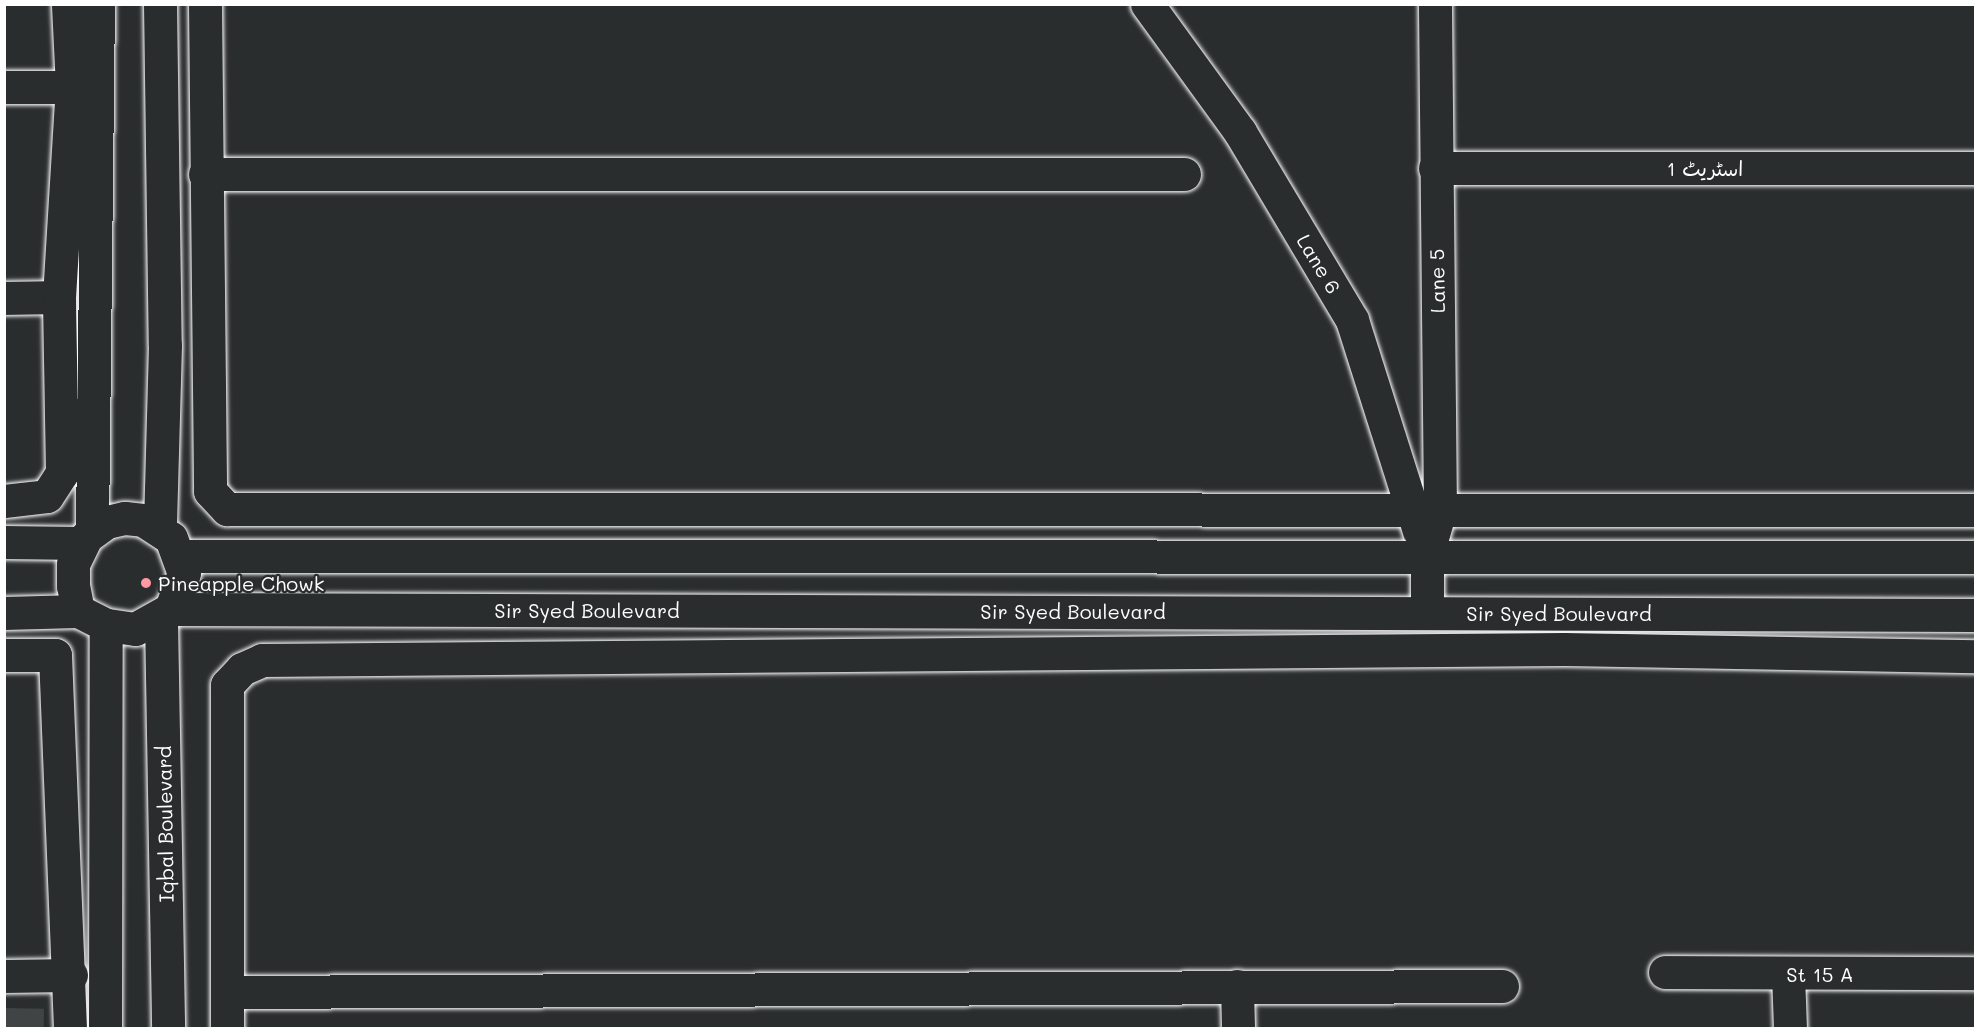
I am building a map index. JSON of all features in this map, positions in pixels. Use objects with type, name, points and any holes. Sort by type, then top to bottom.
[{"type":"street","points":[[4,501],[47,496],[62,473],[59,297],[72,87],[68,4]]},
{"type":"street","points":[[98,4],[86,537],[73,564],[92,618],[105,1029]]},
{"type":"street","points":[[160,4],[165,345],[160,528]]},
{"type":"street","points":[[206,4],[205,174],[210,491],[227,509],[764,512],[1976,510]]},
{"type":"street","name":"Lane 6","points":[[1147,4],[1240,132],[1352,320],[1426,510]]},
{"type":"street","name":"Lane 5","points":[[1427,612],[1426,510],[1435,168],[1435,4]]},
{"type":"street","points":[[4,87],[72,87]]},
{"type":"street","name":"اسٹریٹ 1","points":[[1435,168],[1976,168]]},
{"type":"street","points":[[205,174],[1184,174]]},
{"type":"street","points":[[4,298],[59,297]]},
{"type":"street","points":[[764,512],[765,559]]},
{"type":"street","points":[[4,542],[86,537],[125,518],[160,528],[182,556],[183,583],[166,614],[135,629],[92,618],[4,613]]},
{"type":"street","points":[[182,556],[765,559],[1427,555],[1976,557]]},
{"type":"street","name":"Sir Syed Boulevard","points":[[166,614],[1427,612],[1976,615]]},
{"type":"street","name":"Iqbal Boulevard","points":[[166,614],[168,1029]]},
{"type":"street","points":[[227,1029],[227,685],[242,669],[262,660],[1552,649],[1976,656]]},
{"type":"street","points":[[4,655],[55,655],[71,975],[70,1029]]},
{"type":"street","name":"St 15 A","points":[[1665,972],[1976,973]]},
{"type":"street","points":[[1788,974],[1790,1029]]},
{"type":"street","points":[[4,976],[71,975]]},
{"type":"street","points":[[1238,986],[1238,1029]]},
{"type":"street","points":[[227,992],[1503,986]]},
{"type":"shaded area","points":[[5,1008],[44,1009],[44,1028],[5,1028]]},
{"type":"place","name":"Pineapple Chowk","points":[[146,583]]}]
